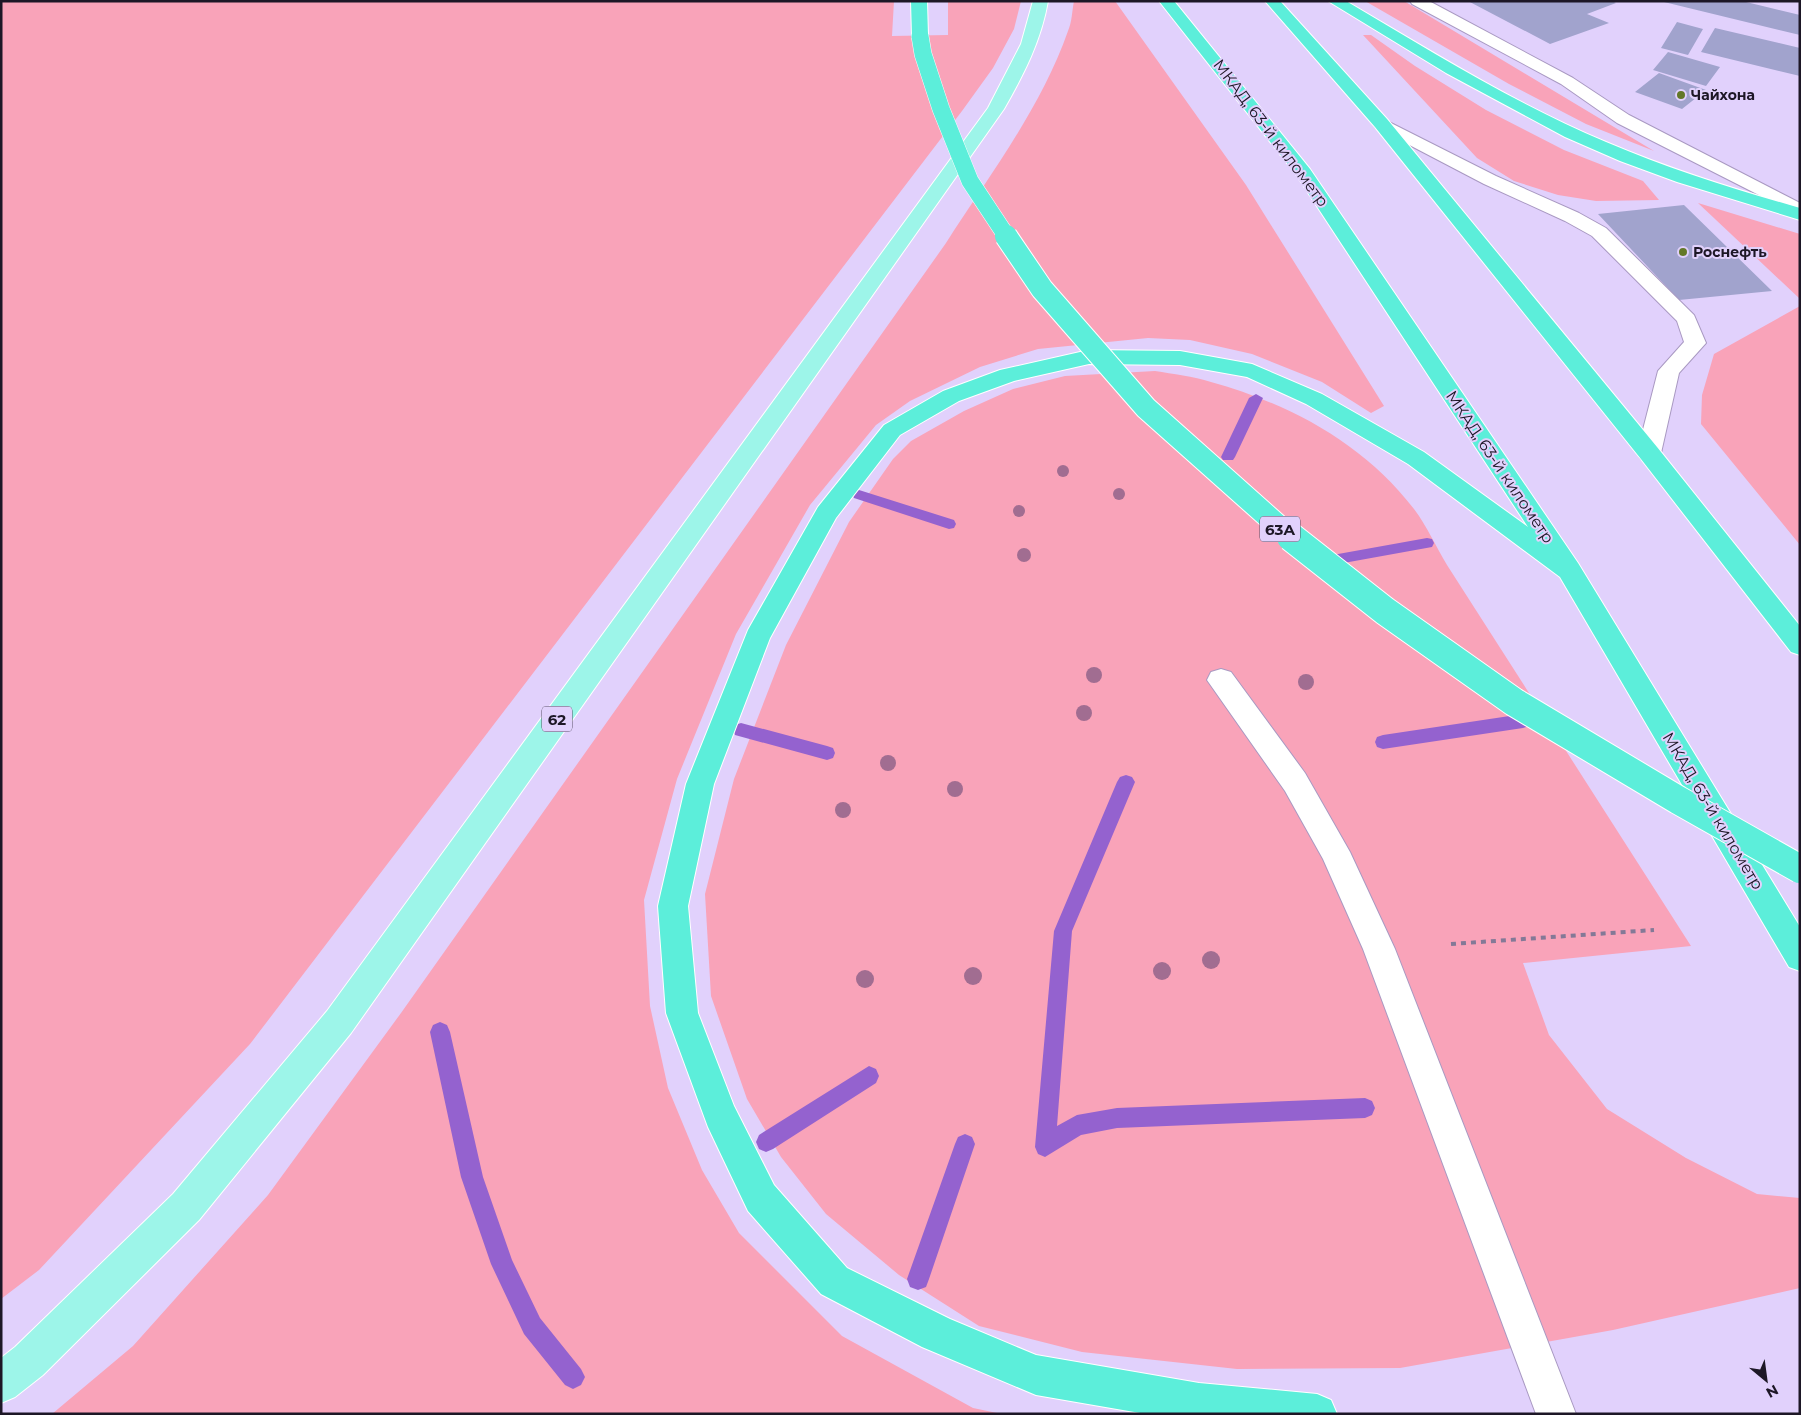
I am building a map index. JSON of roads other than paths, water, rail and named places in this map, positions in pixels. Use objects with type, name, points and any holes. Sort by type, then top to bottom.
[{"type":"highway","name":"63A","points":[[919,1],[920,36],[923,54],[970,181],[1042,289],[1146,408],[1274,524],[1385,611],[1514,702],[1678,800],[1800,869]]},
{"type":"highway","name":"МКАД, 63-й километр","points":[[1166,1],[1304,173],[1569,570],[1800,956]]},
{"type":"highway","points":[[1272,1],[1381,122],[1649,453],[1800,645]]},
{"type":"highway","points":[[1335,1],[1450,69],[1571,133],[1672,175],[1800,214]]},
{"type":"highway","points":[[1317,1414],[1199,1403],[1036,1375],[936,1334],[834,1281],[761,1198],[720,1115],[682,1014],[673,906],[700,784],[757,637],[827,514],[892,430],[951,396],[1008,375],[1089,357],[1180,358],[1252,371],[1314,400],[1416,458],[1569,570]]},
{"type":"main road","name":"62","points":[[1,1383],[29,1361],[186,1207],[339,1022],[996,108],[1024,58],[1035,30],[1041,1]]},
{"type":"lane","points":[[1418,1],[1567,81],[1623,119],[1800,210]]},
{"type":"lane","points":[[1381,122],[1490,180],[1572,217],[1599,232],[1687,319],[1695,343],[1668,371],[1649,453]]},
{"type":"lane","points":[[1221,680],[1295,782],[1335,852],[1379,949],[1556,1414]]},
{"type":"waterway","points":[[1228,457],[1256,398]]},
{"type":"waterway","points":[[859,495],[949,524]]},
{"type":"waterway","points":[[1327,561],[1427,543]]},
{"type":"waterway","points":[[1383,742],[1523,721]]},
{"type":"waterway","points":[[741,730],[827,753]]},
{"type":"waterway","points":[[1126,782],[1063,931],[1045,1147],[1077,1125],[1117,1118],[1365,1108]]},
{"type":"waterway","points":[[440,1032],[472,1177],[502,1264],[532,1326],[573,1377]]},
{"type":"waterway","points":[[766,1142],[869,1076]]},
{"type":"waterway","points":[[918,1279],[965,1144]]},
{"type":"place","name":"Чайхона","points":[[1681,95]]},
{"type":"place","name":"Роснефть","points":[[1683,252]]}]
